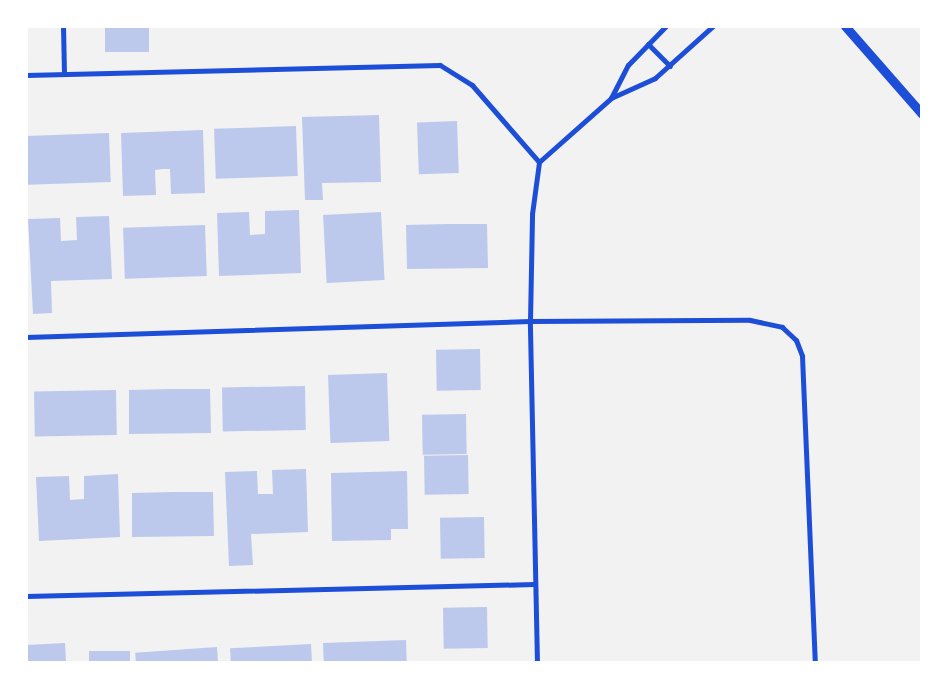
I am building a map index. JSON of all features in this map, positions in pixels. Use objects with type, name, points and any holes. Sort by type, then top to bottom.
[{"type":"street","points":[[63,26],[64,74]]},
{"type":"street","points":[[537,663],[530,321],[532,214],[539,162],[611,98],[628,65],[666,26]]},
{"type":"street","points":[[611,98],[639,88],[670,66],[713,26]]},
{"type":"street","points":[[845,26],[922,114]]},
{"type":"street","points":[[648,44],[670,66]]},
{"type":"street","points":[[26,75],[440,65],[472,86],[539,162]]},
{"type":"street","points":[[26,337],[530,321],[750,320],[782,327],[796,340],[802,356],[815,663]]},
{"type":"street","points":[[26,596],[534,584]]},
{"type":"building","points":[[105,26],[149,26],[149,52],[105,52]]},
{"type":"building","points":[[379,115],[381,182],[322,183],[323,200],[305,200],[302,117]]},
{"type":"building","points":[[457,121],[459,173],[419,174],[417,122]]},
{"type":"building","points":[[296,126],[298,176],[216,179],[214,129]]},
{"type":"building","points":[[203,130],[205,193],[171,194],[170,169],[163,169],[155,170],[156,195],[123,196],[121,133]]},
{"type":"building","points":[[109,133],[111,182],[28,185],[26,136]]},
{"type":"building","points":[[299,210],[301,273],[219,276],[217,213],[249,212],[250,235],[265,234],[265,211]]},
{"type":"building","points":[[381,212],[385,280],[327,283],[323,215]]},
{"type":"building","points":[[109,216],[112,279],[51,281],[52,313],[33,314],[28,219],[60,218],[61,241],[77,240],[76,217]]},
{"type":"building","points":[[487,224],[488,268],[407,269],[406,225]]},
{"type":"building","points":[[205,225],[207,276],[125,279],[123,228]]},
{"type":"building","points":[[480,349],[481,390],[437,391],[436,350]]},
{"type":"building","points":[[387,373],[389,441],[330,443],[328,375]]},
{"type":"building","points":[[305,386],[306,430],[223,431],[222,387]]},
{"type":"building","points":[[210,389],[211,433],[129,434],[129,390]]},
{"type":"building","points":[[116,390],[117,435],[35,436],[34,391]]},
{"type":"building","points":[[466,414],[467,454],[423,455],[422,415]]},
{"type":"building","points":[[468,455],[469,494],[425,495],[424,456]]},
{"type":"building","points":[[306,469],[308,532],[251,534],[253,565],[229,566],[225,472],[257,471],[258,494],[273,494],[272,470]]},
{"type":"building","points":[[407,471],[408,529],[391,529],[391,540],[332,541],[331,473]]},
{"type":"building","points":[[118,474],[120,537],[39,541],[36,477],[69,476],[70,500],[84,499],[84,476]]},
{"type":"building","points":[[213,492],[214,536],[132,537],[132,493]]},
{"type":"building","points":[[484,517],[485,558],[441,559],[440,518]]},
{"type":"building","points":[[487,607],[488,648],[444,649],[443,608]]},
{"type":"building","points":[[406,640],[407,663],[324,663],[323,643]]},
{"type":"building","points":[[65,643],[66,663],[27,663],[26,645]]},
{"type":"building","points":[[311,644],[312,663],[231,663],[230,648]]},
{"type":"building","points":[[217,647],[218,663],[136,663],[135,653]]},
{"type":"building","points":[[89,651],[130,651],[130,663],[89,663]]}]
